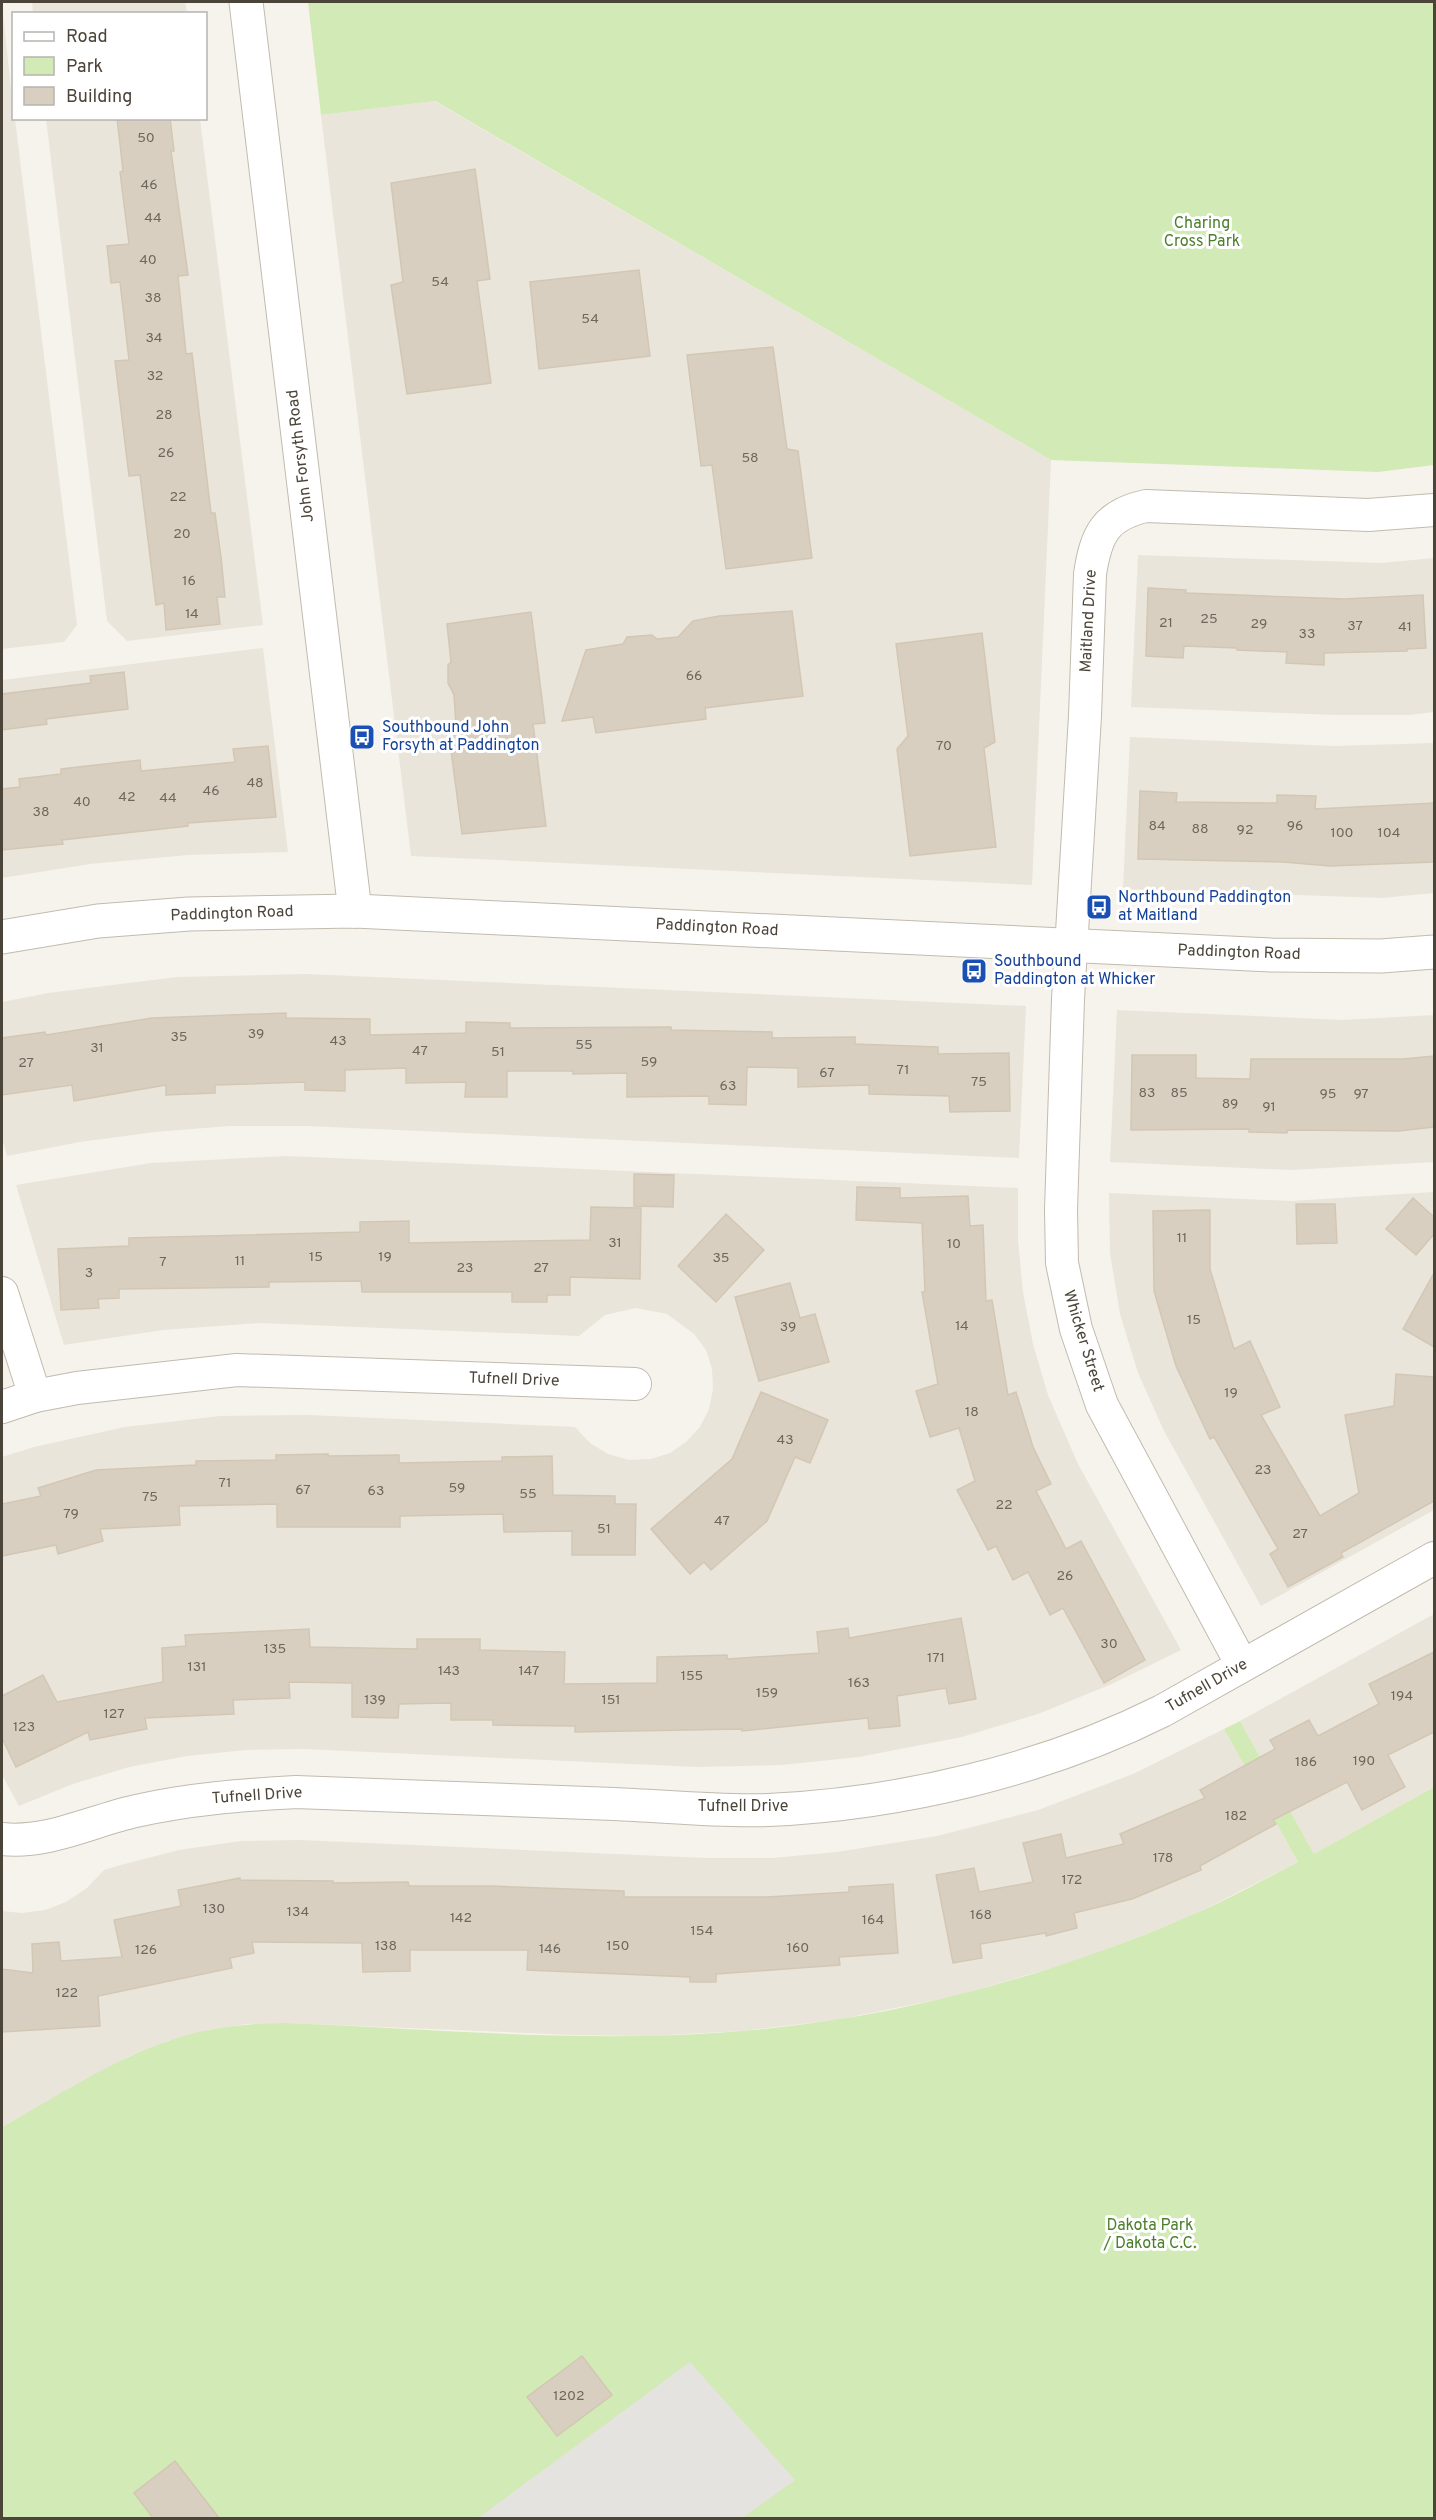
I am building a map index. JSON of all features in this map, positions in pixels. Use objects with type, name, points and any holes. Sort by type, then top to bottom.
[{"type":"street","name":"John Forsyth Road","points":[[246,2],[354,911]]},
{"type":"street","name":"Maitland Drive","points":[[1073,946],[1090,574],[1094,551],[1101,532],[1113,520],[1130,510],[1146,506],[1368,515],[1434,510]]},
{"type":"street","name":"Paddington Road","points":[[2,937],[98,921],[189,914],[354,911],[1271,955],[1381,956],[1434,952]]},
{"type":"street","name":"Whicker Street","points":[[1073,946],[1068,999],[1061,1210],[1062,1263],[1068,1298],[1102,1405],[1242,1665]]},
{"type":"street","points":[[2,1293],[35,1396]]},
{"type":"street","name":"Tufnell Drive","points":[[2,1407],[35,1396],[138,1380],[237,1370],[635,1384]]},
{"type":"street","name":"Tufnell Drive","points":[[2,1839],[30,1840],[135,1811],[223,1796],[296,1792],[767,1810],[874,1798],[992,1774],[1077,1748],[1124,1730],[1162,1711],[1434,1558]]},
{"type":"shaded area","points":[[32,2],[185,2],[187,12],[33,12]]},
{"type":"shaded area","points":[[2,4],[12,99],[12,120],[15,120],[77,625],[64,642],[2,649]]},
{"type":"shaded area","points":[[434,101],[1051,460],[1032,885],[411,856],[321,115]]},
{"type":"shaded area","points":[[46,120],[200,120],[263,625],[127,641],[107,621]]},
{"type":"shaded area","points":[[1138,555],[1381,563],[1434,558],[1434,712],[1409,715],[1335,715],[1131,707]]},
{"type":"shaded area","points":[[263,648],[288,852],[188,855],[90,864],[2,878],[2,680]]},
{"type":"shaded area","points":[[1130,737],[1335,746],[1434,743],[1434,893],[1382,898],[1123,889]]},
{"type":"shaded area","points":[[307,974],[1026,1006],[1019,1158],[307,1126],[229,1126],[155,1132],[80,1142],[7,1156],[2,1138],[2,1002],[48,993],[177,977]]},
{"type":"shaded area","points":[[1117,1010],[1343,1020],[1434,1015],[1434,1162],[1291,1170],[1110,1162]]},
{"type":"shaded area","points":[[286,1156],[1018,1188],[1018,1240],[1023,1292],[1033,1344],[1048,1395],[1078,1464],[1181,1650],[1112,1684],[1038,1714],[962,1737],[859,1757],[781,1765],[696,1767],[304,1749],[246,1750],[187,1756],[129,1767],[73,1784],[19,1806],[2,1775],[2,1457],[34,1447],[125,1427],[220,1416],[309,1415],[575,1427],[590,1443],[608,1454],[629,1460],[651,1459],[670,1453],[686,1442],[700,1427],[709,1409],[713,1389],[712,1369],[706,1350],[694,1334],[667,1314],[636,1308],[605,1315],[579,1336],[260,1323],[163,1330],[64,1345],[16,1185],[151,1163]]},
{"type":"shaded area","points":[[1434,1192],[1434,1510],[1261,1606],[1164,1431],[1138,1373],[1120,1314],[1110,1253],[1109,1193],[1291,1201]]},
{"type":"shaded area","points":[[1434,1614],[1434,1787],[1314,1854],[1240,1721]]},
{"type":"shaded area","points":[[1224,1729],[1298,1862],[1187,1918],[1075,1961],[955,1996],[836,2020],[741,2031],[649,2036],[574,2035],[286,2023],[246,2024],[207,2030],[167,2041],[130,2056],[2,2127],[2,1911],[22,1913],[45,1910],[66,1902],[87,1888],[104,1870],[179,1850],[241,1841],[300,1840],[706,1858],[772,1858],[837,1852],[937,1836],[1038,1810],[1133,1774]]},
{"type":"shaded area","points":[[690,2362],[795,2480],[742,2518],[478,2518]]},
{"type":"green space","name":"Charing Cross Park","points":[[308,2],[1434,2],[1434,465],[1378,472],[1051,460],[435,101],[321,115]]},
{"type":"green space","name":"Dakota Park / Dakota C.C.","points":[[1240,1721],[1314,1854],[1434,1787],[1434,2518],[2,2518],[2,2127],[76,2084],[153,2046],[218,2028],[286,2023],[570,2036],[684,2035],[741,2031],[855,2017],[911,2006],[1023,1977],[1078,1959],[1200,1912],[1298,1862],[1224,1729]]},
{"type":"building","points":[[117,120],[170,120],[174,151],[171,151],[188,275],[178,276],[186,354],[192,353],[211,513],[215,513],[225,597],[217,597],[220,624],[166,630],[164,603],[156,605],[140,475],[129,476],[115,361],[129,360],[120,282],[111,283],[107,246],[129,244],[120,172],[123,171]]},
{"type":"building","points":[[475,169],[490,279],[477,281],[491,383],[407,394],[391,285],[403,282],[391,183]]},
{"type":"building","points":[[639,270],[650,356],[539,369],[530,282]]},
{"type":"building","points":[[773,347],[787,449],[798,451],[812,558],[726,569],[712,465],[701,466],[687,355]]},
{"type":"building","points":[[1148,588],[1186,590],[1186,593],[1344,599],[1423,595],[1426,648],[1407,649],[1407,651],[1324,653],[1324,665],[1286,663],[1287,652],[1237,650],[1237,648],[1184,646],[1183,658],[1146,656]]},
{"type":"building","points":[[792,611],[803,696],[705,708],[706,719],[596,733],[593,717],[562,721],[586,650],[623,644],[627,637],[652,635],[657,639],[678,637],[693,621],[719,616]]},
{"type":"building","points":[[531,612],[545,723],[533,724],[546,826],[462,834],[448,728],[456,725],[454,695],[448,683],[448,665],[451,662],[447,624]]},
{"type":"building","points":[[982,633],[995,742],[984,748],[996,847],[910,856],[897,749],[908,736],[896,644]]},
{"type":"building","points":[[124,672],[128,709],[46,719],[47,724],[2,730],[2,694],[91,683],[90,676]]},
{"type":"building","points":[[268,746],[276,817],[188,823],[188,826],[62,840],[63,844],[2,850],[2,789],[20,787],[19,779],[61,774],[61,769],[140,760],[141,771],[235,762],[233,749]]},
{"type":"building","points":[[1140,791],[1177,793],[1176,802],[1277,803],[1277,795],[1316,796],[1315,809],[1434,803],[1434,862],[1330,866],[1283,862],[1138,859]]},
{"type":"building","points":[[286,1013],[286,1018],[370,1019],[370,1035],[466,1033],[466,1022],[510,1023],[510,1028],[671,1027],[671,1030],[772,1032],[772,1038],[855,1037],[855,1044],[938,1047],[938,1054],[1009,1053],[1010,1111],[950,1112],[949,1096],[869,1094],[869,1085],[798,1087],[798,1068],[747,1067],[746,1105],[709,1104],[709,1096],[627,1097],[627,1073],[573,1074],[573,1071],[507,1071],[507,1097],[465,1097],[466,1082],[406,1083],[406,1068],[345,1070],[345,1091],[305,1090],[305,1082],[215,1085],[215,1093],[166,1095],[166,1085],[74,1101],[72,1085],[2,1095],[2,1038],[45,1032],[46,1035],[152,1018]]},
{"type":"building","points":[[1132,1055],[1196,1055],[1196,1078],[1250,1079],[1251,1059],[1403,1059],[1434,1056],[1434,1127],[1398,1131],[1288,1130],[1287,1133],[1249,1132],[1249,1129],[1131,1130]]},
{"type":"building","points":[[634,1174],[674,1175],[673,1207],[634,1206]]},
{"type":"building","points":[[857,1187],[900,1188],[900,1198],[968,1196],[970,1226],[983,1225],[986,1301],[992,1300],[1008,1395],[1016,1392],[1033,1447],[1051,1484],[1036,1491],[1066,1549],[1081,1541],[1145,1660],[1104,1683],[1063,1608],[1050,1615],[1028,1572],[1013,1580],[996,1546],[988,1550],[957,1490],[975,1481],[959,1428],[930,1437],[916,1391],[938,1384],[922,1292],[925,1292],[922,1223],[856,1220]]},
{"type":"building","points":[[1413,1198],[1434,1217],[1434,1234],[1416,1255],[1386,1229]]},
{"type":"building","points":[[1296,1204],[1335,1204],[1337,1243],[1297,1244]]},
{"type":"building","points":[[591,1207],[641,1208],[640,1279],[570,1277],[570,1295],[547,1295],[547,1302],[512,1302],[512,1292],[362,1292],[361,1281],[269,1282],[269,1287],[119,1289],[119,1298],[98,1299],[99,1308],[61,1310],[58,1249],[129,1246],[129,1238],[360,1232],[360,1222],[409,1221],[409,1243],[590,1240]]},
{"type":"building","points":[[1210,1210],[1210,1269],[1234,1349],[1250,1341],[1280,1407],[1261,1415],[1320,1516],[1359,1493],[1345,1415],[1394,1406],[1396,1374],[1434,1377],[1434,1501],[1341,1553],[1343,1557],[1288,1587],[1270,1554],[1278,1549],[1214,1437],[1210,1439],[1176,1366],[1154,1291],[1153,1211]]},
{"type":"building","points":[[726,1214],[764,1250],[716,1302],[678,1266]]},
{"type":"building","points":[[1434,1273],[1434,1347],[1403,1329]]},
{"type":"building","points":[[790,1283],[800,1318],[815,1314],[829,1362],[759,1381],[735,1297]]},
{"type":"building","points":[[761,1392],[828,1420],[810,1463],[795,1457],[767,1521],[711,1570],[704,1562],[690,1574],[651,1529],[732,1459]]},
{"type":"building","points":[[328,1454],[328,1456],[399,1455],[399,1463],[502,1461],[502,1457],[552,1456],[553,1495],[615,1496],[615,1504],[636,1504],[635,1555],[572,1555],[572,1531],[504,1532],[503,1514],[400,1516],[400,1527],[277,1527],[277,1504],[179,1506],[180,1525],[100,1529],[103,1541],[58,1554],[56,1545],[2,1556],[2,1504],[41,1496],[38,1488],[96,1470],[196,1465],[196,1461],[276,1460],[276,1455]]},
{"type":"building","points":[[961,1618],[976,1699],[949,1704],[946,1688],[897,1696],[900,1726],[869,1729],[868,1718],[742,1731],[742,1729],[575,1732],[575,1726],[493,1725],[493,1720],[451,1720],[451,1703],[399,1704],[398,1718],[352,1717],[352,1683],[289,1682],[290,1698],[233,1700],[234,1714],[145,1718],[147,1729],[90,1740],[88,1732],[16,1767],[2,1738],[2,1696],[43,1675],[57,1702],[163,1682],[162,1648],[186,1646],[185,1635],[309,1629],[310,1647],[417,1649],[417,1639],[480,1639],[480,1650],[565,1652],[564,1684],[657,1683],[657,1657],[727,1655],[727,1659],[819,1653],[817,1632],[848,1628],[849,1638]]},
{"type":"building","points":[[1434,1652],[1434,1732],[1388,1755],[1405,1787],[1362,1810],[1347,1782],[1273,1820],[1276,1824],[1200,1866],[1201,1870],[1132,1899],[1074,1913],[1077,1928],[1046,1936],[1046,1933],[980,1944],[982,1958],[953,1963],[936,1875],[974,1868],[979,1892],[1033,1882],[1023,1843],[1061,1834],[1066,1858],[1124,1844],[1120,1834],[1205,1798],[1200,1790],[1275,1749],[1270,1740],[1309,1720],[1318,1736],[1379,1704],[1369,1684]]},
{"type":"building","points":[[240,1878],[240,1880],[333,1881],[333,1883],[408,1882],[409,1886],[491,1886],[624,1891],[624,1897],[767,1897],[849,1892],[849,1887],[893,1884],[898,1953],[839,1957],[840,1965],[716,1974],[716,1982],[690,1982],[690,1977],[527,1970],[528,1950],[410,1950],[410,1971],[363,1972],[362,1943],[252,1942],[254,1953],[230,1958],[232,1968],[98,1996],[100,2026],[2,2032],[2,1969],[33,1973],[32,1944],[59,1942],[61,1961],[122,1957],[114,1920],[181,1906],[178,1890]]},
{"type":"building","points":[[582,2356],[612,2395],[557,2436],[527,2397]]},
{"type":"building","points":[[175,2461],[219,2518],[153,2518],[134,2493]]},
{"type":"place","name":"Southbound John Forsyth at Paddington","points":[[362,737]]},
{"type":"place","name":"Northbound Paddington at Maitland","points":[[1099,907]]},
{"type":"place","name":"Southbound Paddington at Whicker","points":[[974,971]]}]
